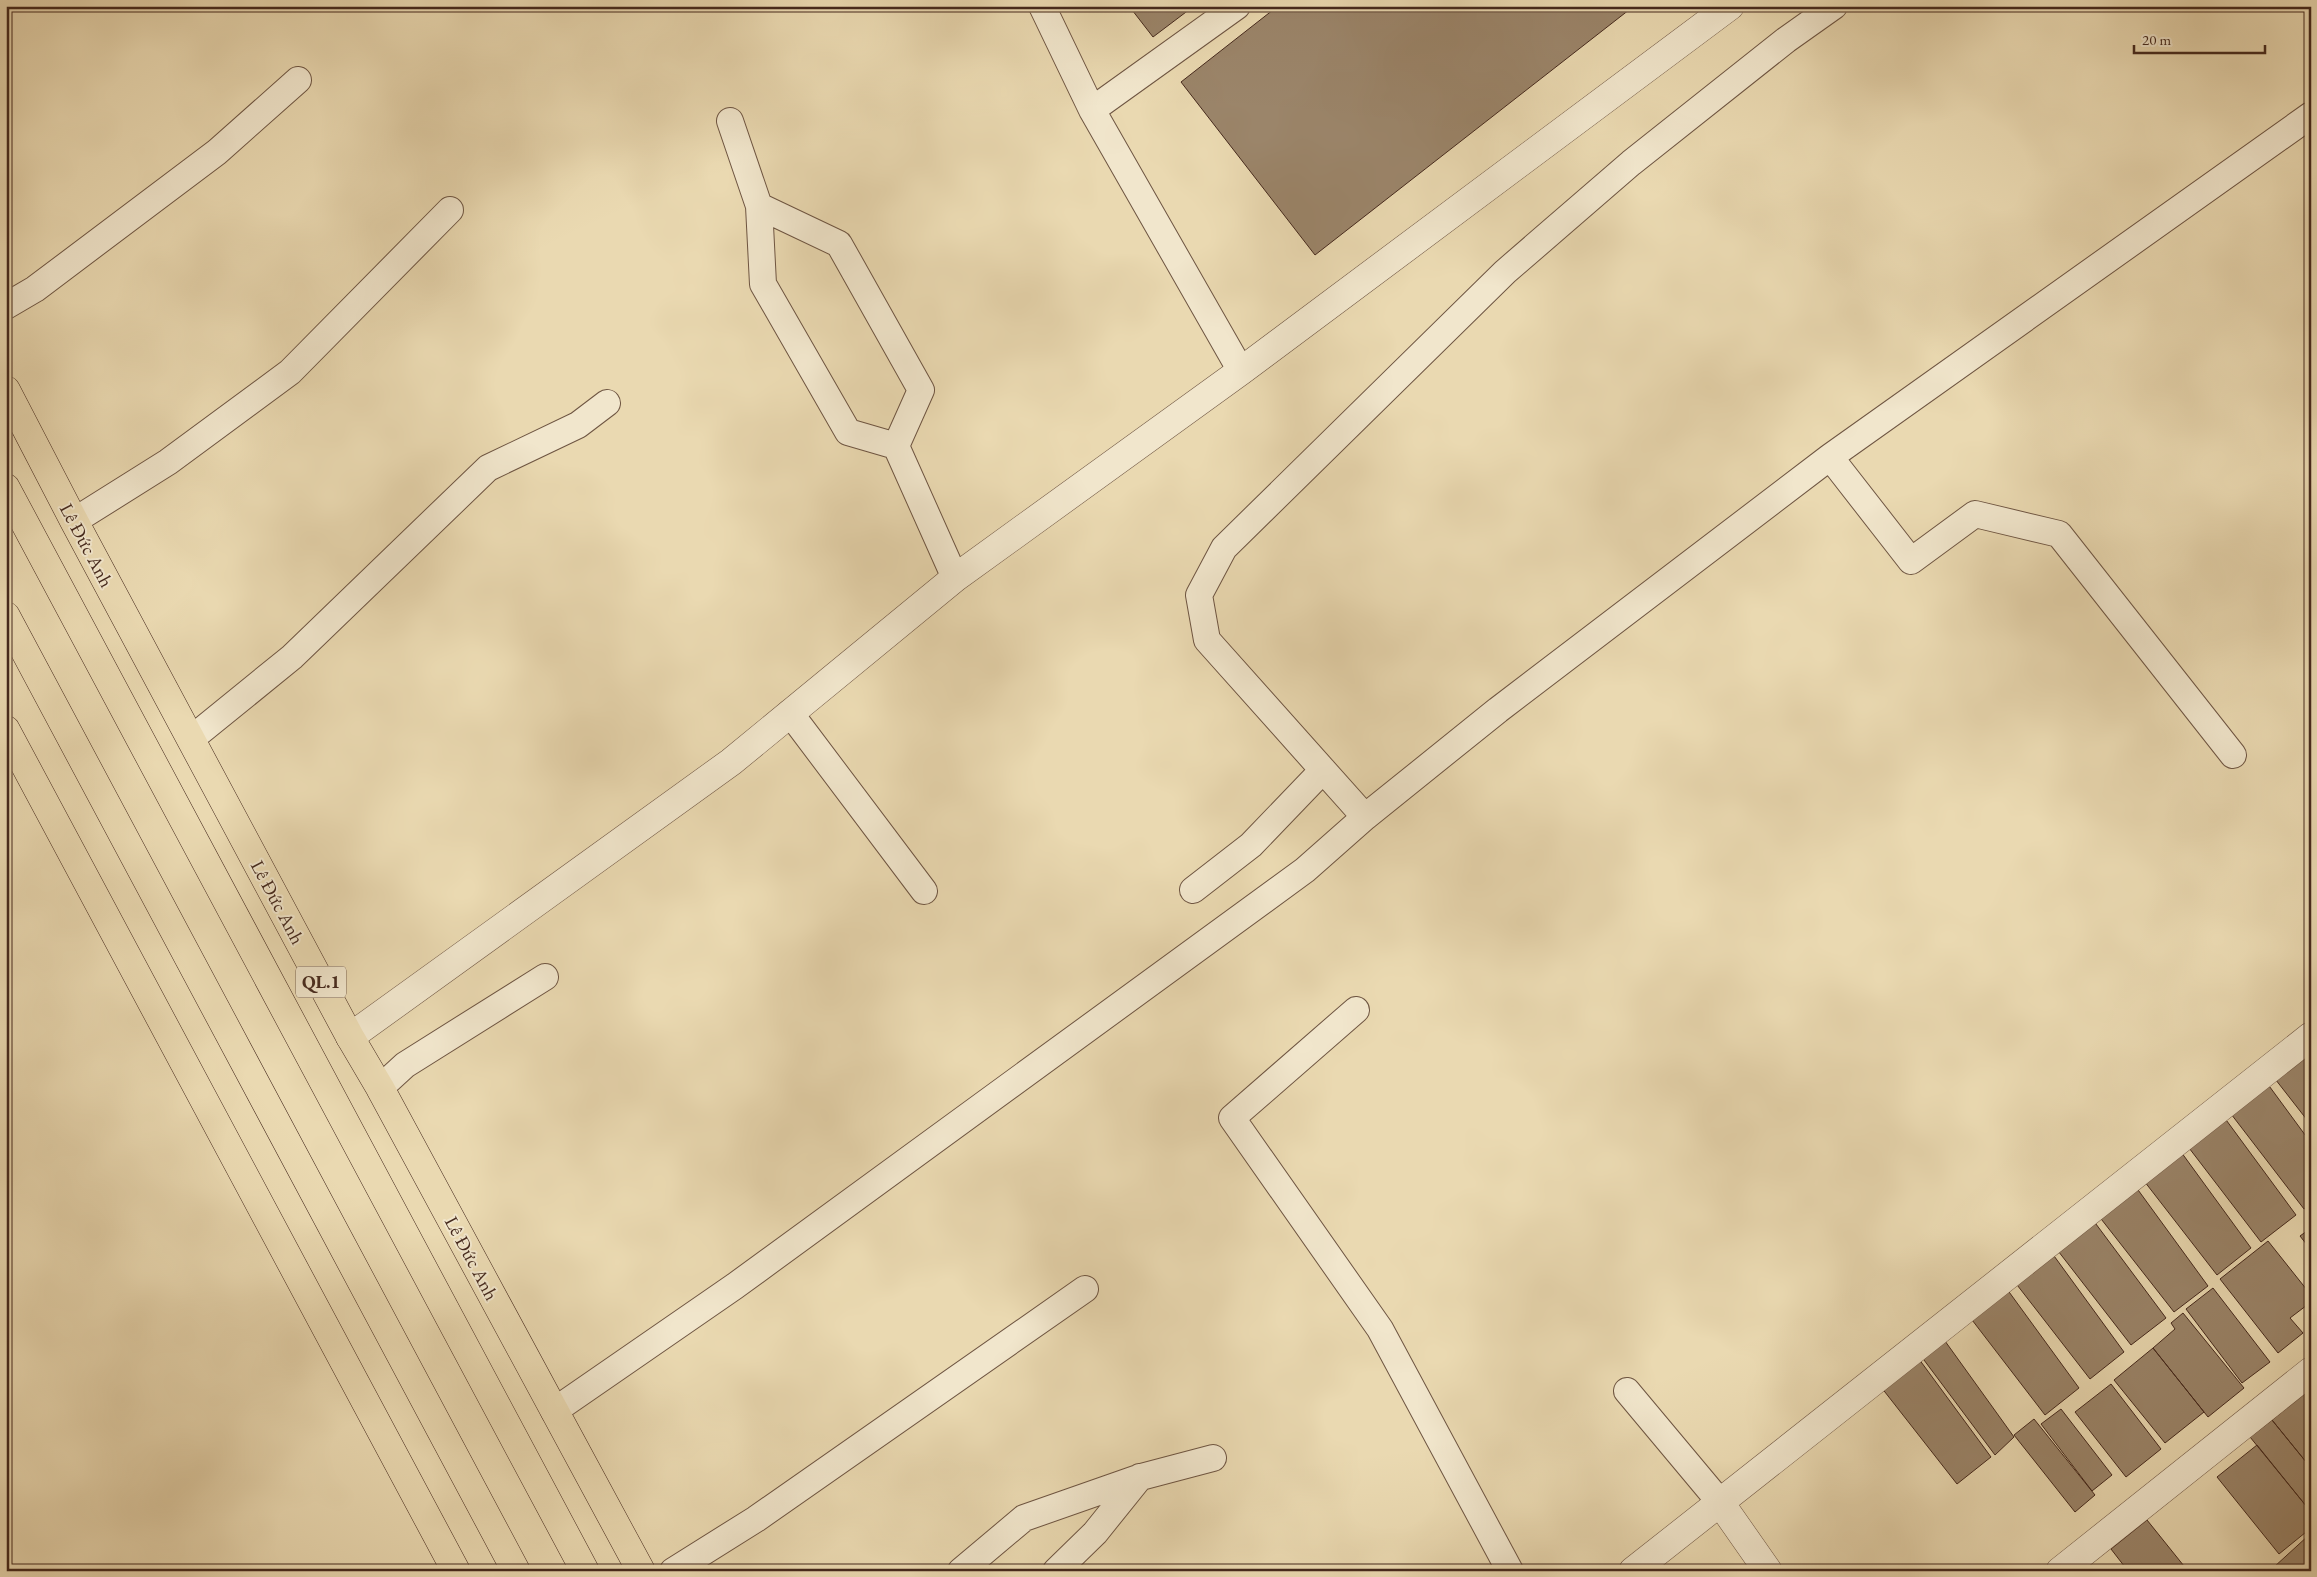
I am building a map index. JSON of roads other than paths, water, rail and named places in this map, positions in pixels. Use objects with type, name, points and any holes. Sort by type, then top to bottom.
[{"type":"highway","name":"Lê Đức Anh","points":[[6,390],[74,522],[192,739],[350,1037],[380,1088],[641,1571]]},
{"type":"highway","name":"QL.1","points":[[6,488],[584,1571]]},
{"type":"highway","points":[[6,616],[516,1571]]},
{"type":"highway","points":[[6,730],[456,1571]]},
{"type":"street","points":[[350,1037],[731,762],[955,578],[1241,371],[1730,6]]},
{"type":"street","points":[[1633,1571],[1719,1501],[2311,1036]]},
{"type":"street","points":[[2060,1571],[2311,1372]]},
{"type":"street","points":[[1719,1501],[1768,1571]]},
{"type":"lane","points":[[1042,6],[1092,110],[1241,371]]},
{"type":"lane","points":[[1092,110],[1237,6]]},
{"type":"lane","points":[[1365,817],[1207,640],[1199,595],[1224,548],[1505,272],[1631,163],[1786,40],[1834,6]]},
{"type":"lane","points":[[6,306],[34,289],[217,152],[298,80]]},
{"type":"lane","points":[[554,1410],[735,1286],[1305,870],[1365,817],[1498,710],[1830,457],[2311,115]]},
{"type":"lane","points":[[730,121],[759,206],[763,284],[848,432],[896,446]]},
{"type":"lane","points":[[759,206],[839,244],[920,390],[896,446],[955,578]]},
{"type":"lane","points":[[74,522],[168,462],[290,372],[450,210]]},
{"type":"lane","points":[[192,739],[292,657],[488,468],[578,425],[607,403]]},
{"type":"lane","points":[[1830,457],[1911,561],[1975,514],[2059,534],[2233,755]]},
{"type":"lane","points":[[790,713],[924,891]]},
{"type":"lane","points":[[1193,890],[1251,845],[1324,770]]},
{"type":"lane","points":[[380,1088],[405,1065],[545,977]]},
{"type":"lane","points":[[1356,1010],[1232,1118],[1380,1329],[1467,1495],[1510,1571]]},
{"type":"lane","points":[[673,1571],[756,1519],[1085,1289]]},
{"type":"lane","points":[[1627,1391],[1719,1501]]},
{"type":"lane","points":[[961,1571],[1024,1518],[1141,1477],[1213,1458]]},
{"type":"lane","points":[[1056,1571],[1095,1533],[1141,1477]]}]
